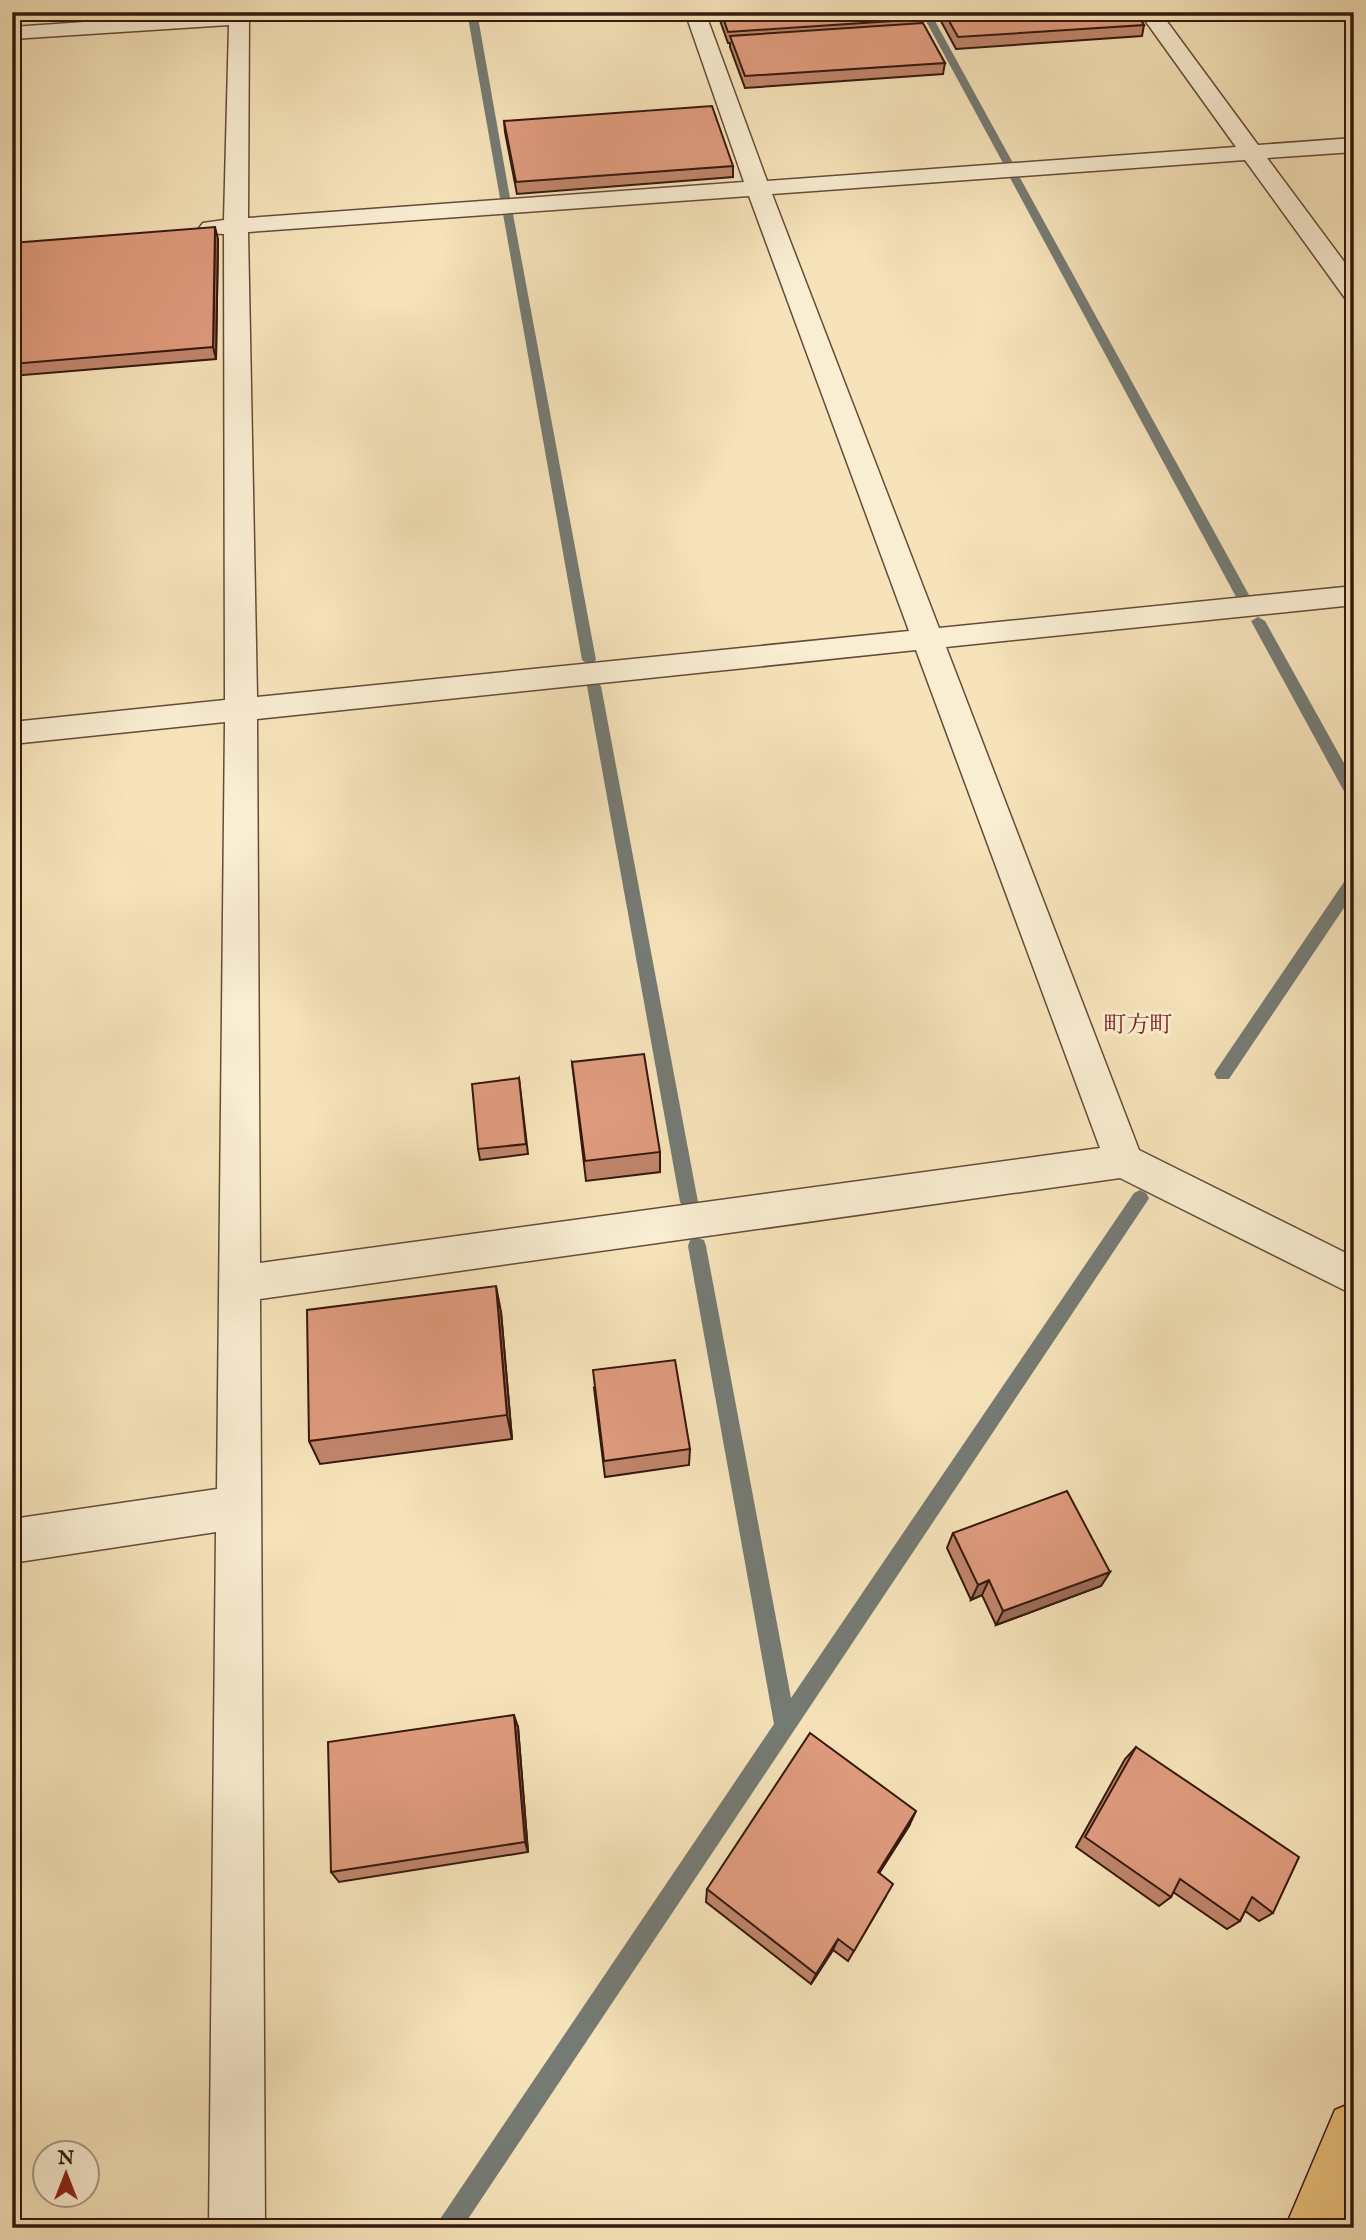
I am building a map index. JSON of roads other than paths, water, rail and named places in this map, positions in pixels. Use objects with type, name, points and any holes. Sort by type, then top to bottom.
[{"type":"highway","points":[[1313,2228],[1354,2129]]},
{"type":"street","points":[[695,12],[927,641],[1124,1161]]},
{"type":"street","points":[[1149,12],[1354,293]]},
{"type":"street","points":[[12,33],[239,15],[236,226],[241,709],[237,2228]]},
{"type":"street","points":[[184,230],[1354,145]]},
{"type":"street","points":[[12,733],[1354,595]]},
{"type":"street","points":[[240,1284],[1124,1161],[1354,1277]]},
{"type":"street","points":[[12,1541],[239,1507]]},
{"type":"waterway","points":[[12,16],[13,12]]},
{"type":"waterway","points":[[472,12],[505,198]]},
{"type":"waterway","points":[[925,12],[1008,163]]},
{"type":"waterway","points":[[1014,176],[1242,595]]},
{"type":"waterway","points":[[508,214],[589,660]]},
{"type":"waterway","points":[[1258,621],[1354,795]]},
{"type":"waterway","points":[[594,686],[689,1202]]},
{"type":"waterway","points":[[1223,1074],[1354,880]]},
{"type":"waterway","points":[[785,1726],[1140,1198]]},
{"type":"waterway","points":[[697,1246],[785,1726]]},
{"type":"waterway","points":[[447,2228],[785,1726]]},
{"type":"district","name":"町方町","points":[[1138,1024]]}]
